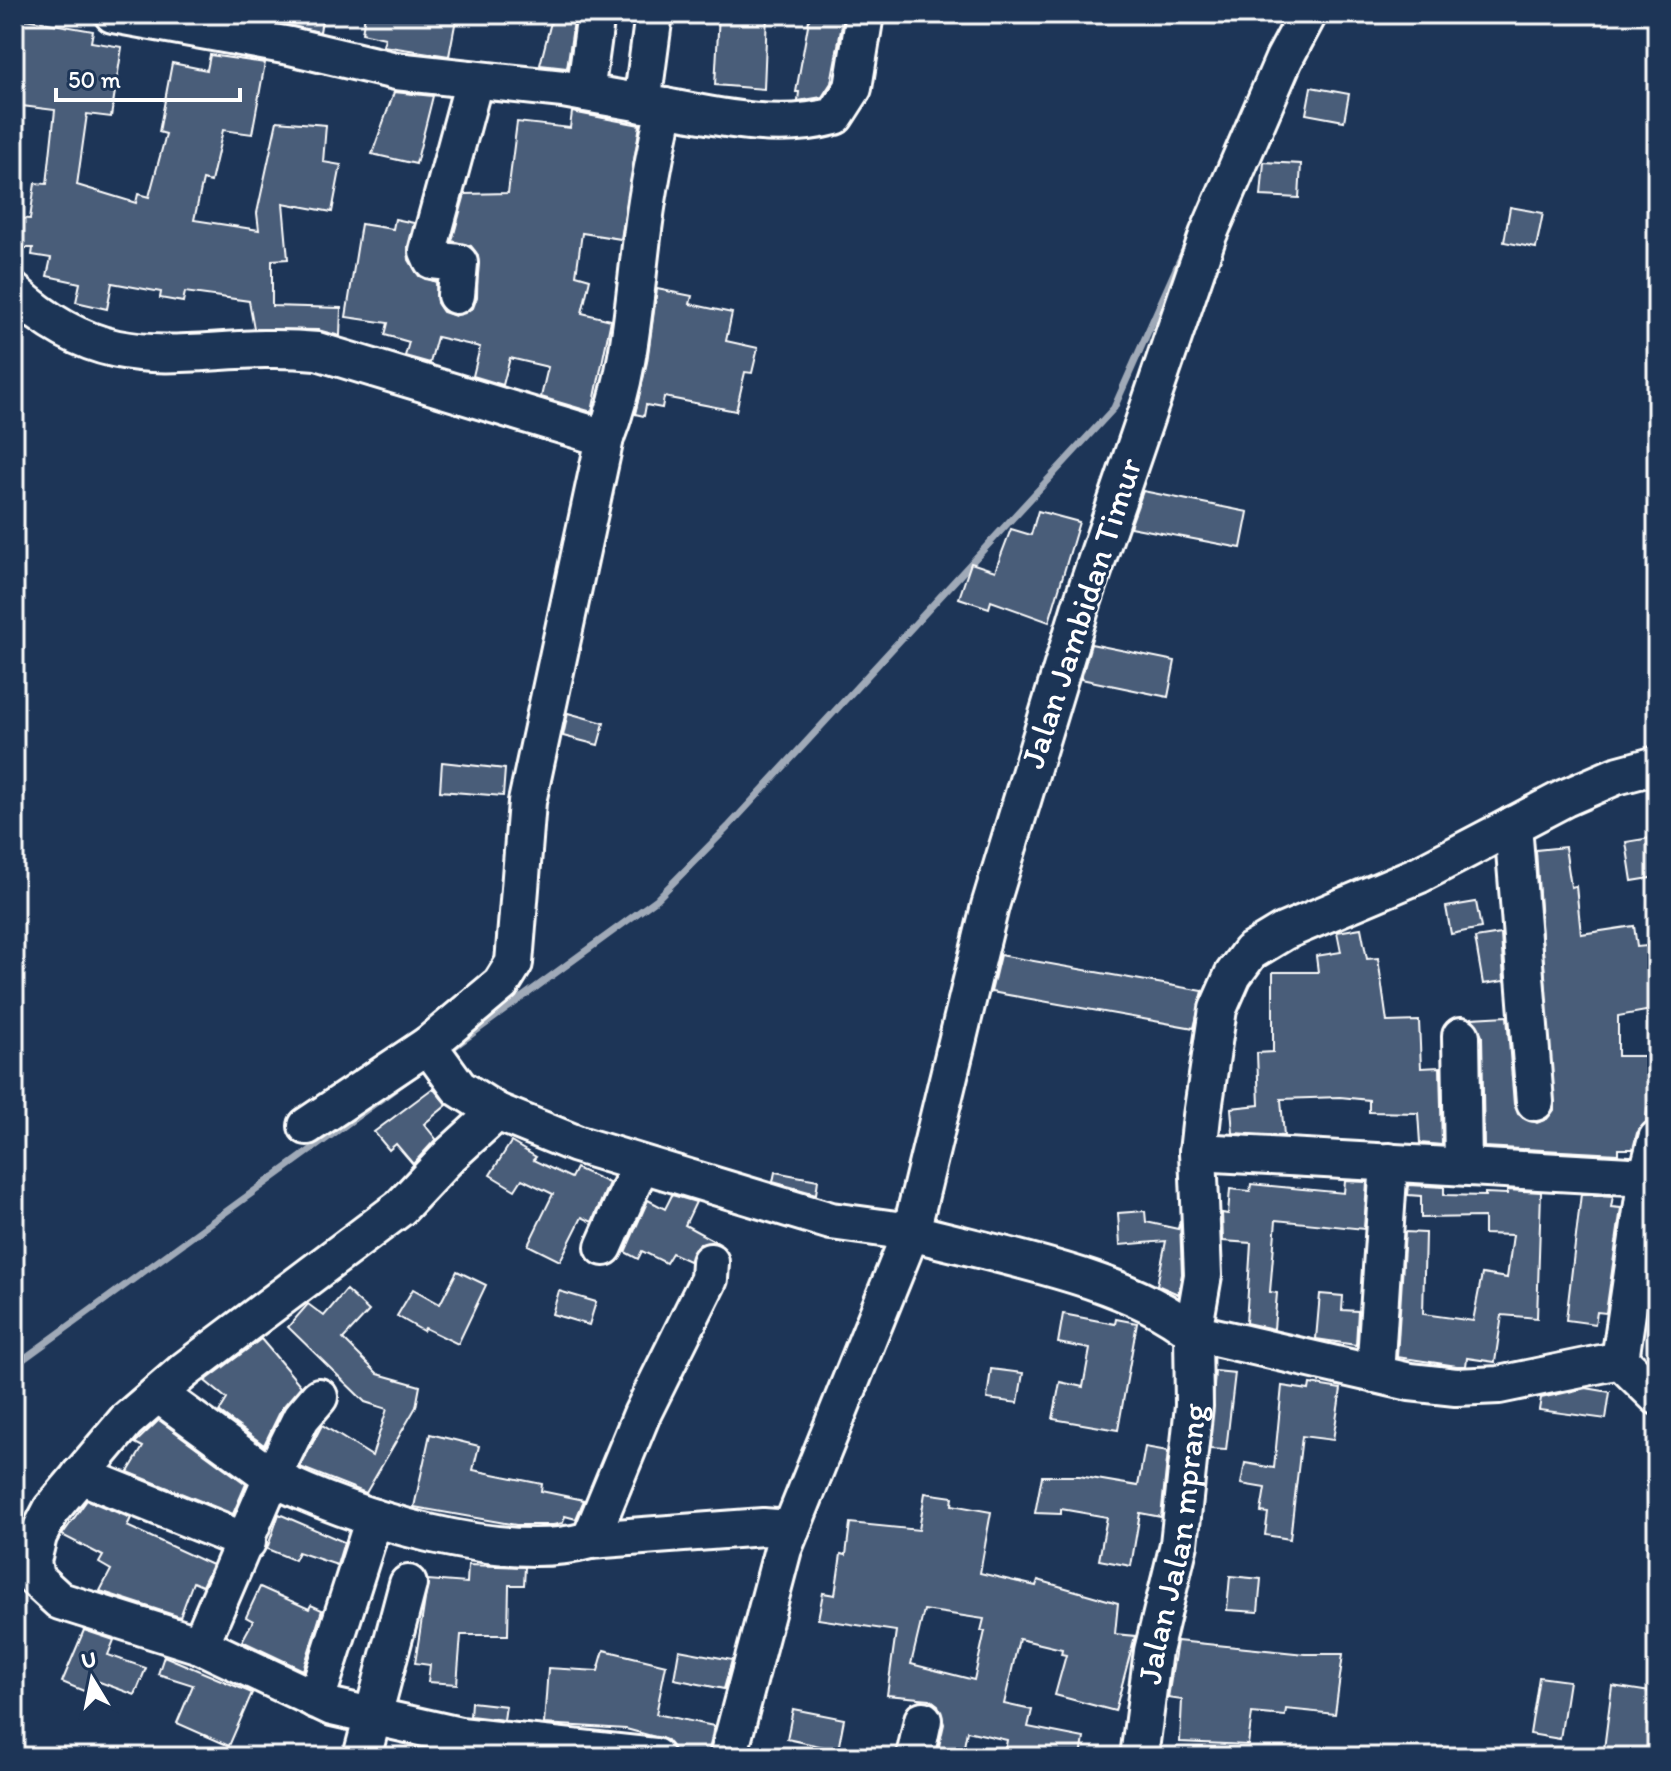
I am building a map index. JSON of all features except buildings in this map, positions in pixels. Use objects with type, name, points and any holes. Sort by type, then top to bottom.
[{"type":"street","points":[[113,14],[149,18],[290,46],[396,71],[585,93],[735,121],[811,122],[835,116],[853,88],[865,14]]},
{"type":"street","points":[[585,93],[596,14]]},
{"type":"street","points":[[307,1126],[431,1053],[501,984],[514,963],[527,802],[605,438],[614,415],[636,298],[653,106],[654,14]]},
{"type":"street","name":"Jalan Jambidan Timur","points":[[728,1757],[791,1529],[911,1232],[990,906],[1081,606],[1208,235],[1284,59],[1308,14]]},
{"type":"street","points":[[456,295],[460,264],[432,260],[429,245],[474,81]]},
{"type":"street","points":[[14,292],[68,333],[129,353],[163,356],[274,347],[317,351],[509,412],[605,438]]},
{"type":"street","name":"Jalan Jalan mprang","points":[[1139,1757],[1153,1651],[1179,1544],[1194,1406],[1193,1332],[1203,1275],[1198,1152],[1218,1009],[1233,975],[1250,952],[1283,932],[1418,875],[1616,776],[1657,765]]},
{"type":"street","points":[[1513,825],[1535,1102]]},
{"type":"street","points":[[1461,1036],[1463,1166]]},
{"type":"street","points":[[431,1053],[459,1088],[497,1112],[640,1166],[831,1221],[911,1232],[1125,1294],[1173,1315],[1193,1332],[1375,1374],[1456,1387],[1499,1385],[1620,1360]]},
{"type":"street","points":[[497,1112],[451,1154],[400,1208],[126,1421],[52,1509],[38,1536],[32,1561],[35,1578],[60,1601],[200,1645],[316,1700],[371,1718],[460,1736],[655,1757]]},
{"type":"street","points":[[1620,1360],[1647,1242],[1647,1177],[1657,1139]]},
{"type":"street","points":[[1198,1152],[1647,1177]]},
{"type":"street","points":[[1375,1374],[1389,1162]]},
{"type":"street","points":[[604,1247],[640,1166]]},
{"type":"street","points":[[590,1540],[642,1414],[709,1279],[710,1262]]},
{"type":"street","points":[[1620,1360],[1657,1396]]},
{"type":"street","points":[[158,1394],[272,1477],[299,1491],[374,1518],[510,1547],[542,1550],[590,1540],[763,1527],[791,1529]]},
{"type":"street","points":[[200,1645],[247,1542],[272,1477],[301,1418],[319,1397]]},
{"type":"street","points":[[80,1475],[247,1542]]},
{"type":"street","points":[[316,1700],[374,1518]]},
{"type":"street","points":[[362,1757],[408,1584]]},
{"type":"street","points":[[915,1757],[923,1720]]},
{"type":"waterway","points":[[447,1052],[657,899],[728,827],[1114,408],[1186,246]]},
{"type":"waterway","points":[[14,1366],[414,1075]]}]
